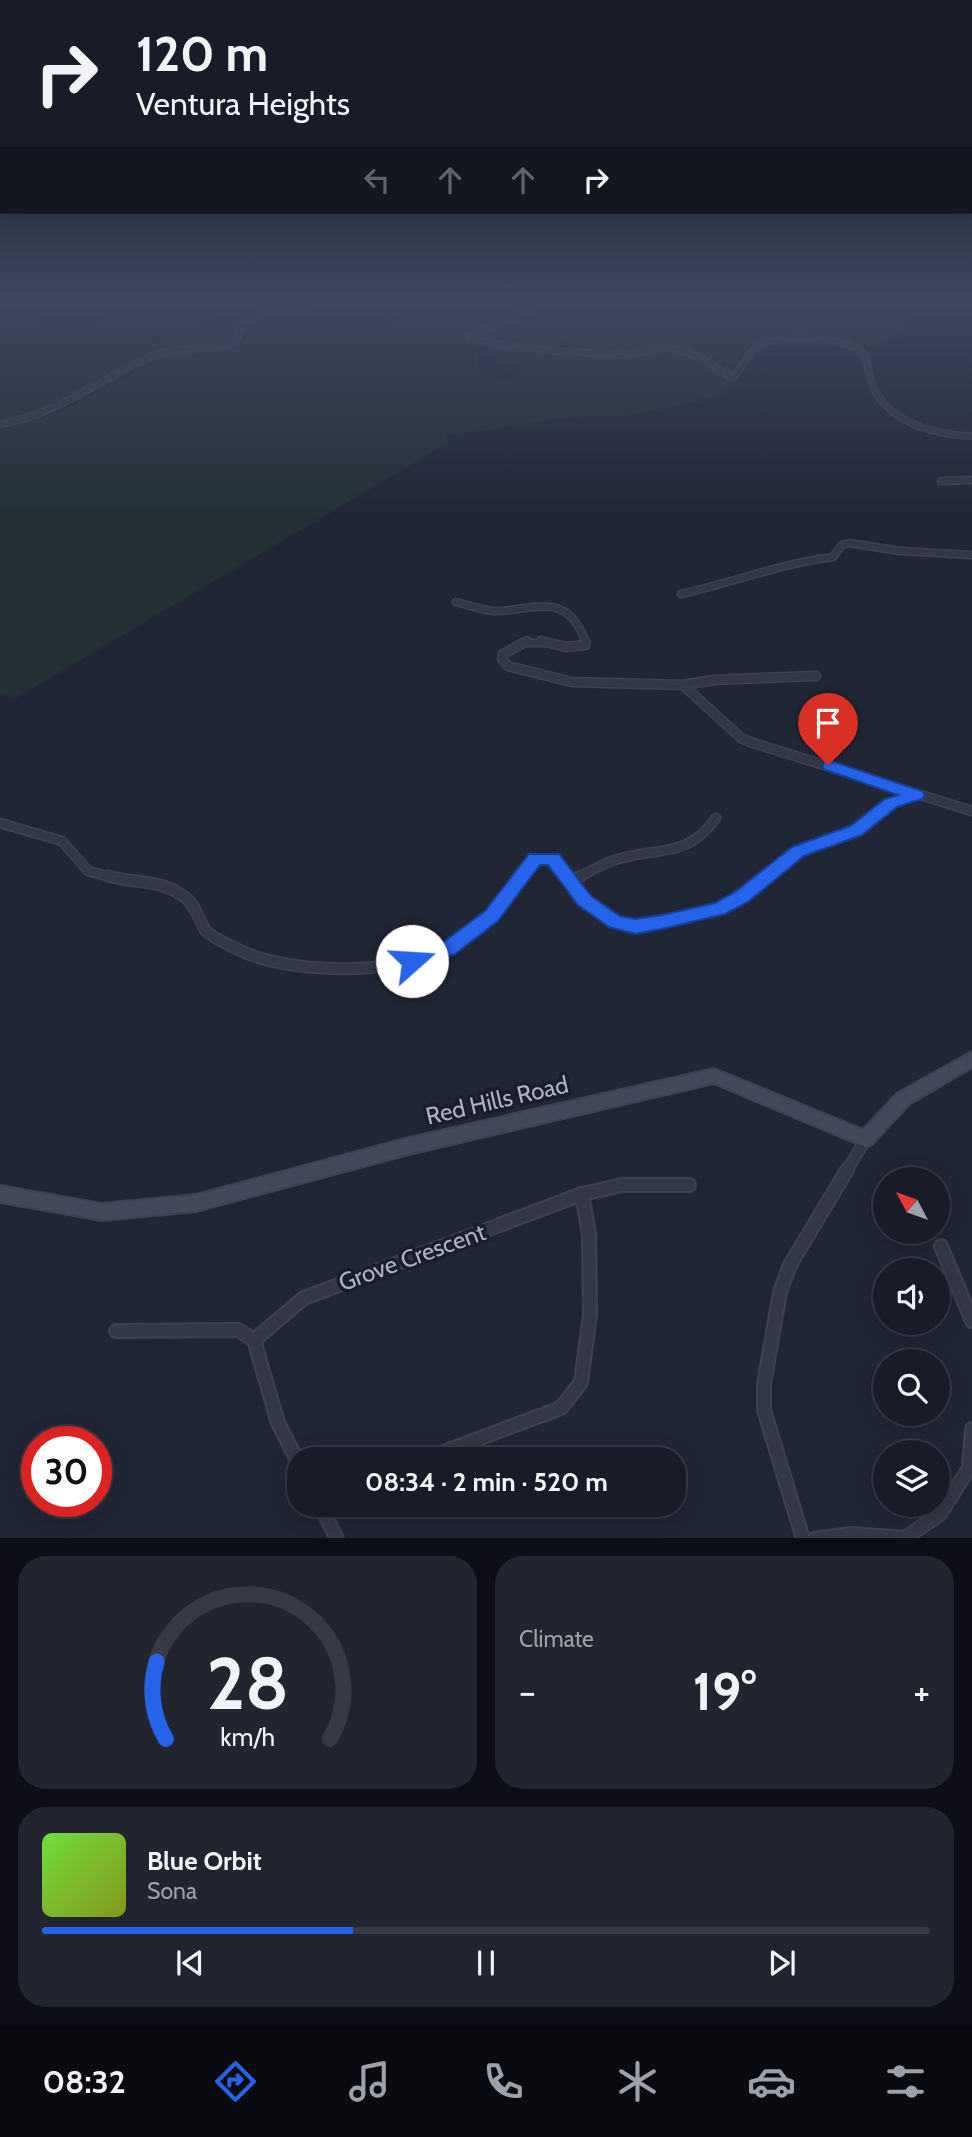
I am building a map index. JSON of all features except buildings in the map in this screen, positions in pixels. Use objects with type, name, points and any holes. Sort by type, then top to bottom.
[{"type":"main road","points":[[866,1139],[903,1099],[972,1059]]},
{"type":"main road","name":"Red Hills Road","points":[[0,1194],[102,1212],[196,1203],[405,1147],[714,1076],[866,1139]]},
{"type":"street","points":[[0,424],[24,420],[77,401],[123,375]]},
{"type":"street","points":[[869,375],[883,404],[923,428],[953,436],[972,436]]},
{"type":"street","points":[[941,481],[972,480]]},
{"type":"street","points":[[681,594],[733,583],[807,560],[833,557],[842,545],[849,543],[900,551],[972,555]]},
{"type":"street","points":[[456,602],[493,611],[548,606],[567,612],[585,637],[585,645],[576,648],[541,639],[526,640],[503,654],[504,663],[520,671],[620,687],[816,676]]},
{"type":"street","points":[[683,685],[750,742],[972,811]]},
{"type":"street","points":[[0,822],[62,841],[88,872],[128,882],[157,881],[189,900],[207,932],[236,949],[287,965],[353,968],[412,961],[448,949],[491,916],[535,859],[552,859],[572,881],[584,900],[615,922],[635,926],[719,909],[741,897],[798,852],[856,831],[891,803],[916,795]]},
{"type":"street","points":[[572,881],[619,859],[676,851],[697,840],[710,829],[716,818]]},
{"type":"street","points":[[803,1538],[764,1410],[764,1384],[780,1292],[790,1265],[866,1139]]},
{"type":"street","name":"Grove Crescent","points":[[254,1340],[304,1298],[582,1194],[622,1185],[689,1185]]},
{"type":"street","points":[[457,1447],[561,1408],[581,1382],[590,1315],[589,1234],[582,1194]]},
{"type":"street","points":[[940,1246],[972,1321]]},
{"type":"street","points":[[116,1331],[238,1330],[254,1340],[278,1423],[290,1447]]},
{"type":"street","points":[[814,1538],[852,1534],[905,1538],[940,1514],[969,1468],[972,1429]]},
{"type":"street","points":[[327,1517],[337,1538]]},
{"type":"shaded area","points":[[0,375],[116,375],[44,410],[0,419]]},
{"type":"shaded area","points":[[130,375],[484,375],[510,381],[517,375],[725,375],[736,382],[720,396],[624,416],[579,416],[446,436],[448,443],[16,698],[0,695],[0,425],[53,414]]},
{"type":"route","points":[[412,961],[448,949],[491,916],[535,859],[552,859],[572,881],[584,900],[615,922],[635,926],[662,922],[719,909],[741,897],[798,852],[856,831],[891,803],[916,795],[828,765]]}]
